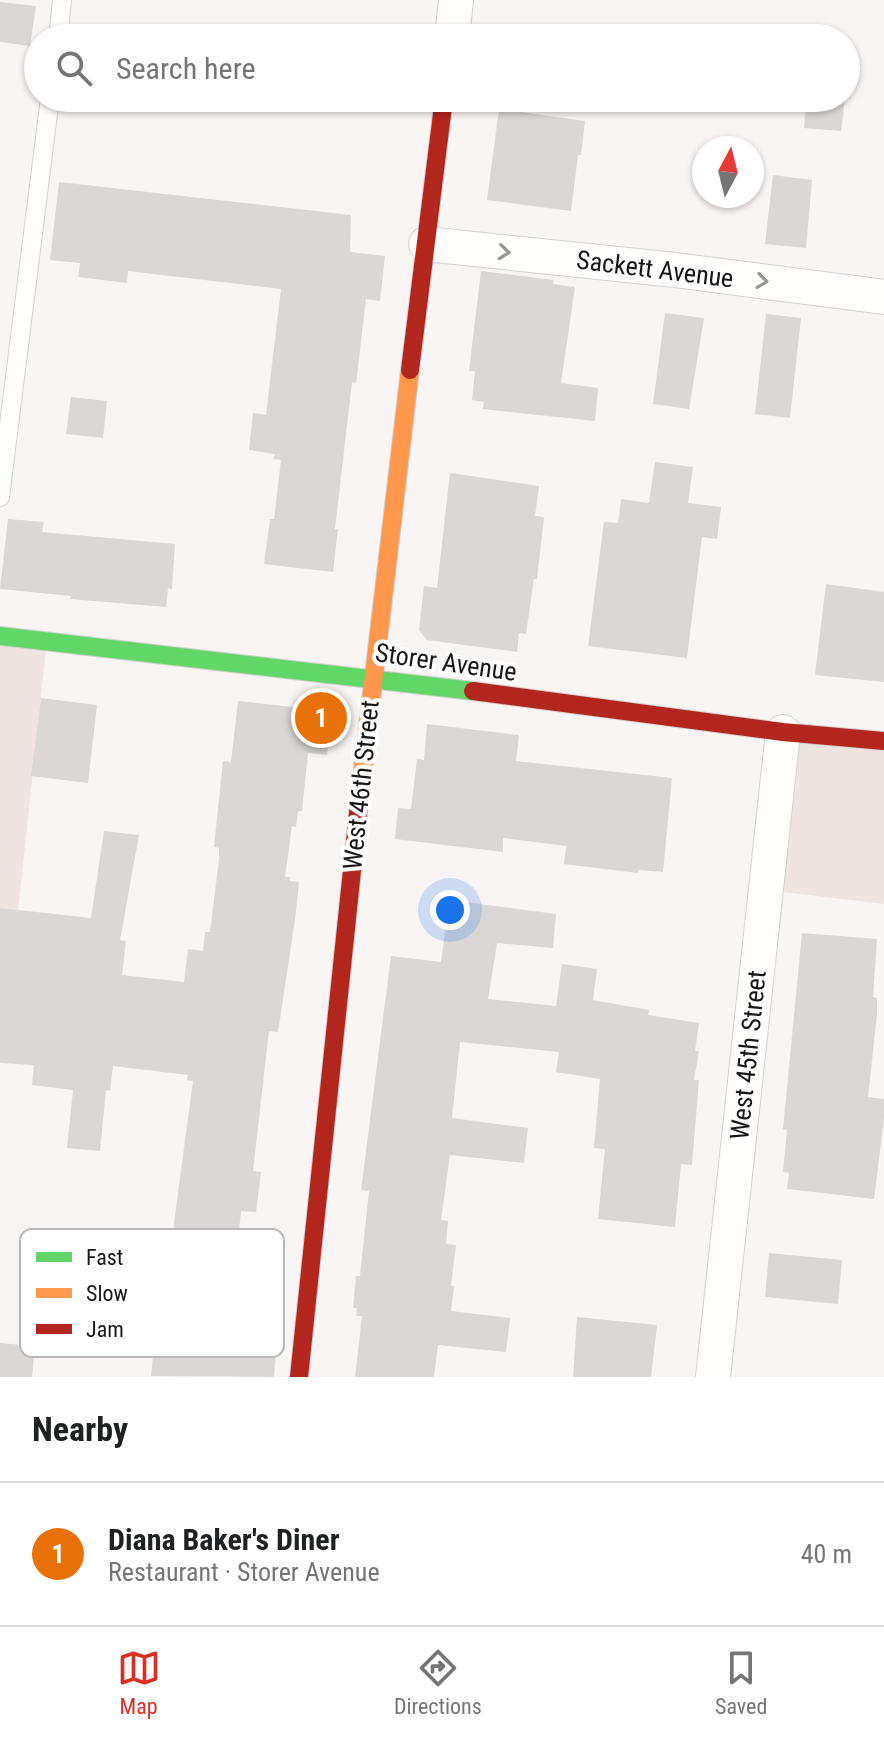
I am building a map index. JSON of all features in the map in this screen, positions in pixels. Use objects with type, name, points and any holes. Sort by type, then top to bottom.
[{"type":"street","points":[[453,24],[456,0]]},
{"type":"street","name":"West 46th Street","points":[[299,1377],[373,678],[442,112]]},
{"type":"street","name":"Sackett Avenue","points":[[426,244],[675,270],[884,297]]},
{"type":"street","name":"Storer Avenue","points":[[0,636],[373,678],[783,732],[884,741]]},
{"type":"street","name":"West 45th Street","points":[[713,1377],[783,732]]},
{"type":"lane","points":[[59,24],[62,0]]},
{"type":"lane","points":[[0,497],[48,112]]},
{"type":"shaded area","points":[[0,636],[47,641],[18,911],[0,908]]},
{"type":"shaded area","points":[[783,732],[884,741],[884,904],[766,890]]},
{"type":"building","points":[[0,2],[36,6],[33,24],[24,24],[24,45],[0,42]]},
{"type":"building","points":[[499,112],[585,121],[571,211],[487,200]]},
{"type":"building","points":[[806,112],[843,112],[841,131],[804,128]]},
{"type":"building","points":[[773,175],[812,180],[806,248],[765,244]]},
{"type":"building","points":[[59,182],[351,215],[350,252],[385,256],[380,301],[366,299],[356,383],[352,382],[333,572],[264,564],[270,519],[274,519],[281,460],[274,459],[275,454],[249,450],[253,413],[266,415],[281,289],[128,271],[127,283],[78,277],[80,263],[50,260]]},
{"type":"building","points":[[481,271],[554,280],[553,284],[575,287],[561,383],[598,388],[595,421],[483,409],[484,402],[472,400],[475,371],[469,371]]},
{"type":"building","points":[[665,313],[704,318],[689,409],[653,404]]},
{"type":"building","points":[[766,314],[801,318],[790,418],[755,414]]},
{"type":"building","points":[[71,397],[107,401],[103,438],[66,434]]},
{"type":"building","points":[[655,462],[693,467],[688,503],[721,507],[717,539],[702,537],[687,658],[588,646],[604,522],[618,523],[621,499],[649,503]]},
{"type":"building","points":[[450,473],[539,486],[535,516],[544,517],[537,579],[534,579],[526,634],[519,633],[517,652],[427,640],[419,630],[424,586],[437,588]]},
{"type":"building","points":[[8,519],[44,522],[42,532],[175,544],[172,589],[168,588],[166,607],[0,589]]},
{"type":"building","points":[[826,584],[884,592],[884,682],[815,675]]},
{"type":"building","points":[[41,698],[97,705],[88,783],[31,776]]},
{"type":"building","points":[[238,701],[329,711],[332,714],[327,755],[308,753],[302,811],[298,811],[296,827],[292,826],[285,877],[299,882],[278,1032],[269,1031],[253,1171],[261,1172],[256,1212],[241,1211],[239,1229],[173,1229],[193,1081],[187,1080],[188,1075],[113,1066],[110,1091],[106,1090],[100,1151],[67,1148],[73,1090],[32,1085],[34,1065],[0,1063],[0,908],[91,918],[104,831],[139,835],[120,940],[126,941],[122,975],[184,982],[188,949],[203,951],[205,932],[210,932],[219,859],[219,848],[214,847],[223,761],[231,762]]},
{"type":"building","points":[[427,724],[519,735],[516,761],[672,778],[663,872],[638,870],[638,873],[564,864],[566,846],[503,838],[503,852],[395,839],[398,808],[411,809],[417,759],[424,760]]},
{"type":"building","points":[[449,900],[556,914],[553,948],[497,943],[488,999],[556,1006],[562,964],[597,969],[593,1000],[649,1010],[648,1015],[699,1023],[695,1051],[699,1051],[694,1080],[699,1080],[692,1165],[681,1164],[675,1227],[598,1219],[605,1149],[594,1148],[600,1079],[556,1072],[559,1052],[460,1042],[452,1118],[528,1128],[524,1163],[450,1155],[441,1220],[448,1221],[446,1244],[456,1245],[451,1311],[510,1318],[506,1352],[438,1345],[434,1377],[355,1377],[362,1316],[356,1316],[357,1308],[353,1308],[356,1276],[360,1276],[369,1191],[361,1190],[391,956],[441,962]]},
{"type":"building","points":[[802,933],[877,939],[873,997],[877,998],[877,1014],[868,1097],[884,1099],[884,1118],[874,1199],[787,1189],[789,1173],[783,1172],[787,1130],[783,1129]]},
{"type":"building","points":[[769,1253],[842,1260],[838,1304],[765,1297]]},
{"type":"building","points":[[577,1317],[657,1325],[651,1377],[573,1377]]},
{"type":"building","points":[[0,1343],[20,1345],[20,1357],[34,1357],[32,1377],[0,1377]]},
{"type":"building","points":[[153,1357],[276,1357],[274,1377],[151,1376]]},
{"type":"traffic: fast","points":[[0,636],[473,691]]},
{"type":"traffic: slow","points":[[360,794],[410,370]]},
{"type":"traffic: jam","points":[[410,370],[442,112]]},
{"type":"traffic: jam","points":[[473,691],[783,732],[884,741]]},
{"type":"traffic: jam","points":[[299,1377],[360,794]]},
{"type":"place","name":"Diana Baker's Diner","points":[[321,718]]}]
